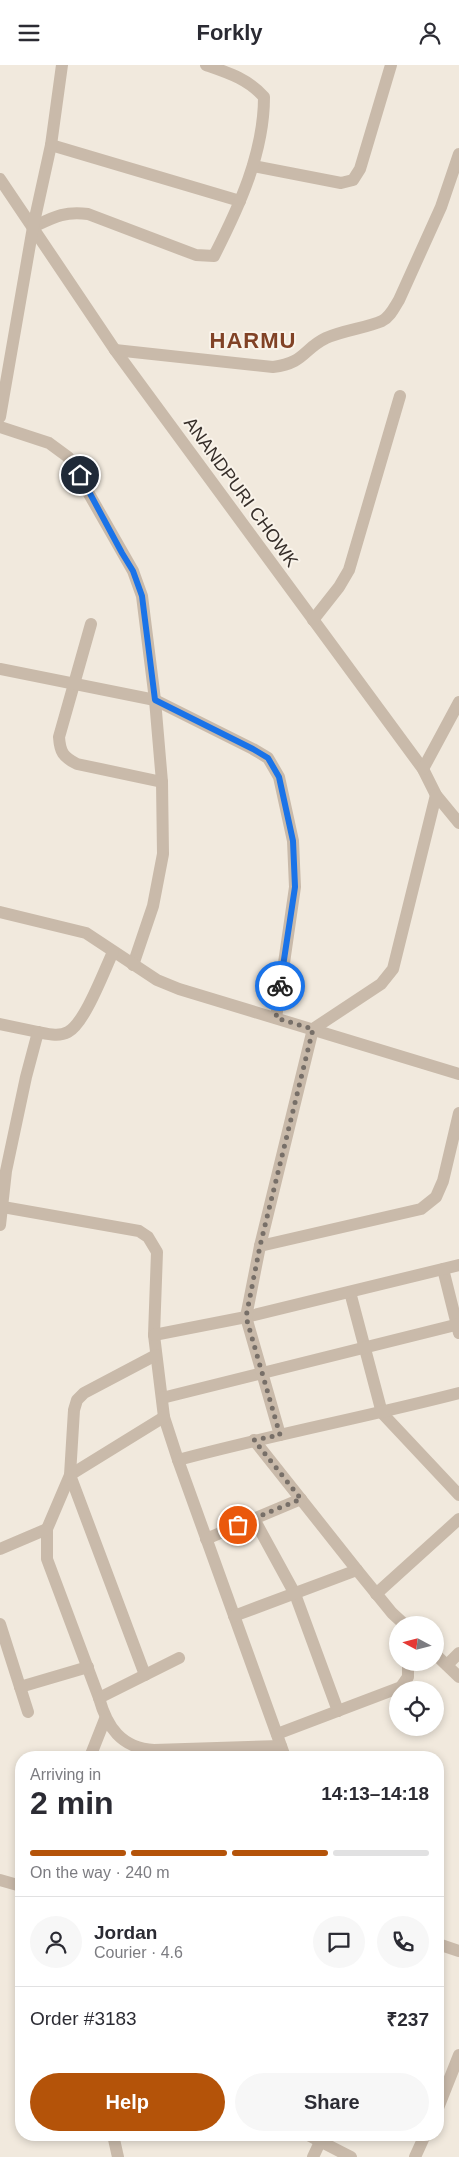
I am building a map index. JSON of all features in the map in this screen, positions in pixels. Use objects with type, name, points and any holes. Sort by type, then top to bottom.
[{"type":"street","points":[[0,417],[5,353],[51,145],[62,65]]},
{"type":"street","points":[[33,227],[59,215],[72,212],[88,214],[196,255],[214,256],[240,201],[253,167],[264,117],[264,97],[256,88],[237,75],[206,65]]},
{"type":"street","points":[[253,167],[341,183],[352,180],[360,169],[391,65]]},
{"type":"street","points":[[51,145],[240,201]]},
{"type":"street","points":[[115,350],[273,367],[286,366],[298,361],[324,339],[352,328],[382,320],[392,312],[399,300],[441,207],[459,153]]},
{"type":"street","name":"ANANDPURI CHOWK","points":[[0,179],[115,350],[422,769],[436,795],[459,823]]},
{"type":"street","points":[[312,620],[339,587],[349,569],[400,396]]},
{"type":"street","points":[[0,427],[49,443],[68,457],[80,475],[133,571],[142,596],[155,700],[162,782],[163,854],[153,906],[133,965]]},
{"type":"street","points":[[91,624],[59,737],[60,751],[66,759],[77,763],[162,782]]},
{"type":"street","points":[[0,669],[155,700],[268,758],[279,777],[293,841],[295,887],[276,1018]]},
{"type":"street","points":[[422,769],[459,702]]},
{"type":"street","points":[[280,1435],[246,1317],[260,1246],[313,1029],[381,983],[393,969],[436,795]]},
{"type":"street","points":[[0,912],[86,933],[157,980],[179,989],[459,1074]]},
{"type":"street","points":[[0,1024],[54,1035],[68,1032],[80,1023],[113,952]]},
{"type":"street","points":[[0,1225],[3,1207],[3,1170],[38,1032]]},
{"type":"street","points":[[260,1246],[421,1209],[436,1197],[443,1181],[459,1113]]},
{"type":"street","points":[[3,1207],[139,1231],[148,1237],[157,1252],[154,1335],[164,1417],[281,1746]]},
{"type":"street","points":[[154,1335],[246,1317],[459,1265]]},
{"type":"street","points":[[162,1398],[365,1347],[458,1327],[443,1269]]},
{"type":"street","points":[[350,1292],[382,1413],[459,1495]]},
{"type":"street","points":[[156,1355],[84,1393],[77,1400],[74,1410],[70,1475],[47,1529],[48,1559],[105,1719],[125,1741],[139,1749],[281,1746],[338,1711],[401,1687],[408,1677],[408,1671]]},
{"type":"street","points":[[178,1460],[254,1440],[382,1413],[459,1393]]},
{"type":"street","points":[[70,1475],[164,1417]]},
{"type":"street","points":[[254,1440],[395,1616]]},
{"type":"street","points":[[70,1475],[144,1675]]},
{"type":"street","points":[[206,1539],[301,1499]]},
{"type":"street","points":[[254,1519],[295,1594],[338,1711]]},
{"type":"street","points":[[376,1594],[459,1519]]},
{"type":"street","points":[[0,1549],[47,1529]]},
{"type":"street","points":[[234,1616],[357,1570]]},
{"type":"street","points":[[0,1624],[28,1712]]},
{"type":"street","points":[[447,1665],[459,1653]]},
{"type":"street","points":[[99,1698],[179,1658]]},
{"type":"street","points":[[444,1662],[459,1677]]},
{"type":"street","points":[[20,1687],[88,1667]]},
{"type":"street","points":[[92,1751],[105,1719]]},
{"type":"street","points":[[0,1880],[15,1884]]},
{"type":"street","points":[[444,1946],[459,1951]]},
{"type":"street","points":[[444,2093],[459,2055]]},
{"type":"street","points":[[114,2141],[118,2157]]},
{"type":"street","points":[[415,2157],[422,2141]]},
{"type":"street","points":[[313,2157],[320,2142],[351,2157]]},
{"type":"way so far","points":[[238,1525],[301,1499],[254,1440],[280,1435],[246,1317],[260,1246],[313,1029],[276,1018],[280,986]]},
{"type":"district","name":"HARMU","points":[[253,340]]},
{"type":"route","points":[[80,475],[133,571],[142,596],[155,700],[268,758],[279,777],[293,841],[295,887],[280,986]]}]
